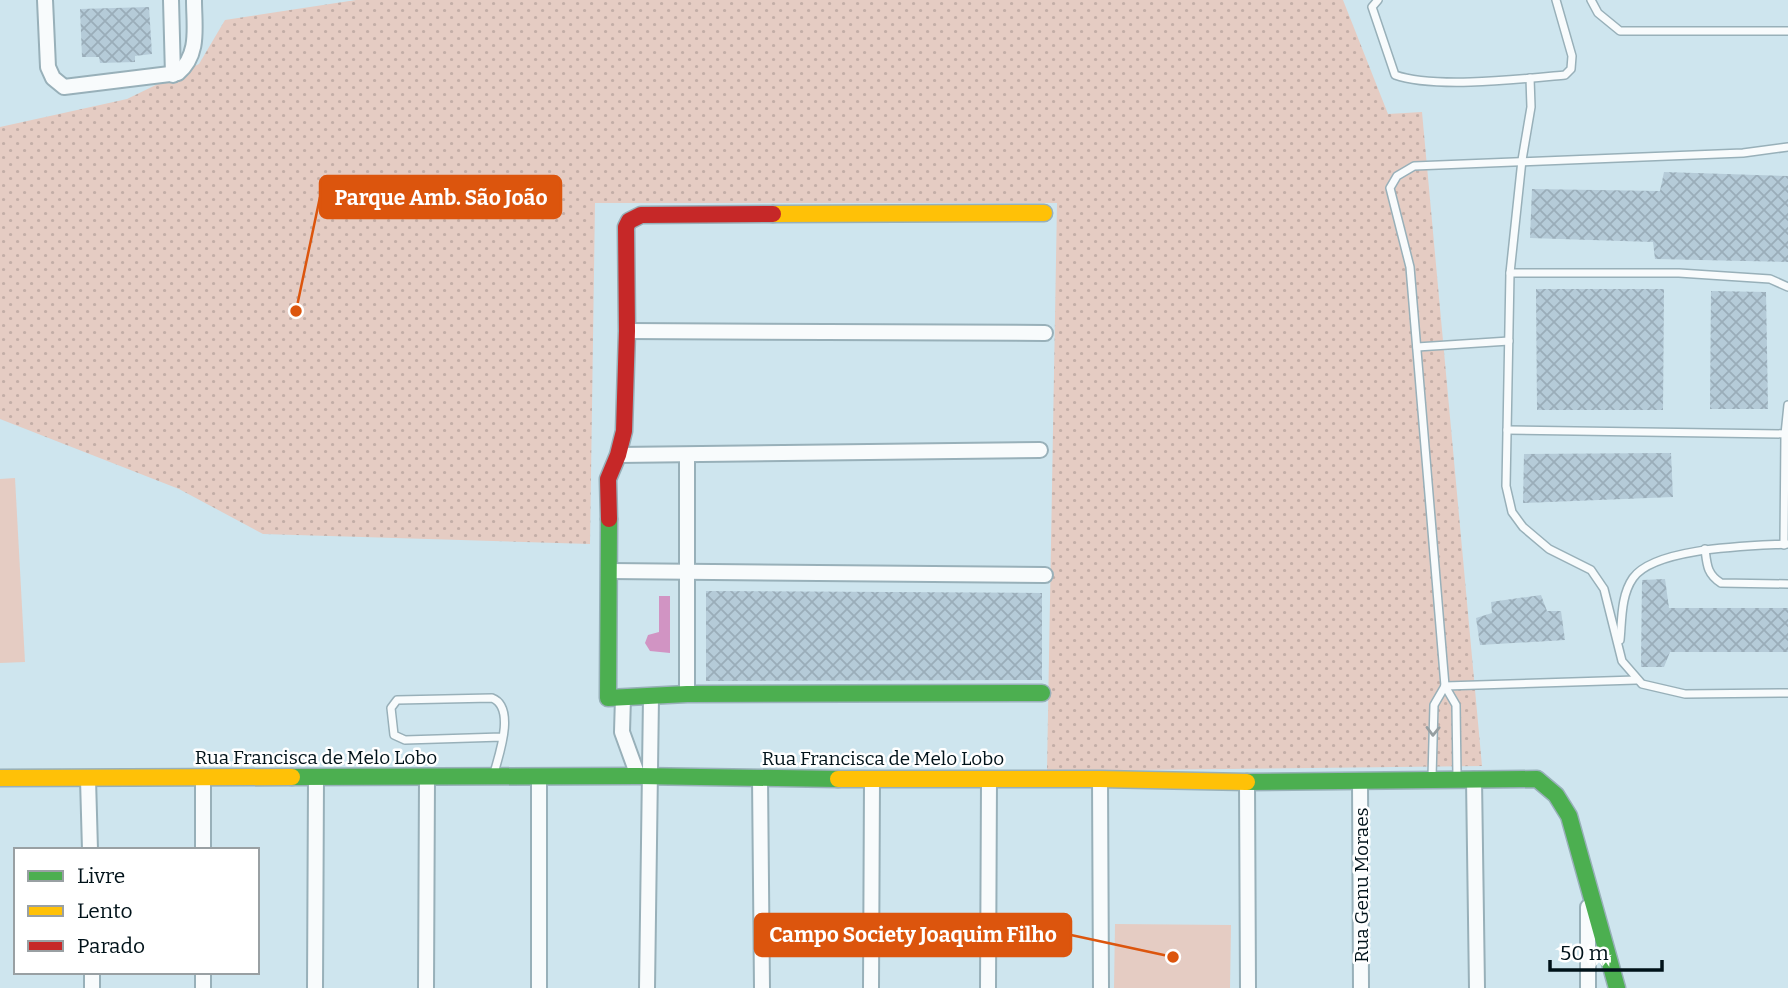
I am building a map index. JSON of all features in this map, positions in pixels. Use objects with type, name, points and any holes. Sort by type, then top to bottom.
[{"type":"street","points":[[45,0],[48,67],[53,78],[64,87],[173,75],[185,67],[192,57],[194,46],[194,0]]},
{"type":"street","points":[[171,0],[173,75]]},
{"type":"street","points":[[1042,694],[687,694],[608,698],[608,480],[624,431],[626,227],[635,217],[1044,213]]},
{"type":"street","points":[[627,331],[1045,333]]},
{"type":"street","points":[[618,455],[1040,450]]},
{"type":"street","points":[[687,455],[687,694]]},
{"type":"street","points":[[610,571],[1045,575]]},
{"type":"street","points":[[623,697],[622,732],[643,777]]},
{"type":"street","points":[[647,988],[643,777],[650,697]]},
{"type":"street","points":[[538,776],[539,988]]},
{"type":"street","name":"Rua Francisca de Melo Lobo","points":[[0,778],[316,779],[538,776],[1247,782],[1537,779],[1551,788],[1569,816],[1616,988]]},
{"type":"street","points":[[426,988],[427,778]]},
{"type":"street","points":[[760,778],[762,988]]},
{"type":"street","points":[[88,779],[90,848]]},
{"type":"street","points":[[202,779],[203,848]]},
{"type":"street","points":[[314,988],[316,779]]},
{"type":"street","points":[[988,988],[989,779]]},
{"type":"street","points":[[1100,779],[1101,988]]},
{"type":"street","points":[[1474,779],[1477,988]]},
{"type":"street","points":[[871,988],[872,780]]},
{"type":"street","name":"Rua Genu Moraes","points":[[1360,781],[1361,988]]},
{"type":"street","points":[[1247,782],[1248,988]]},
{"type":"street","points":[[1588,884],[1588,988]]},
{"type":"lane","points":[[1378,0],[1372,7],[1395,75],[1450,82],[1565,75],[1571,69],[1572,56],[1556,0]]},
{"type":"lane","points":[[1591,0],[1598,13],[1620,31],[1788,31]]},
{"type":"lane","points":[[1530,78],[1531,107],[1522,160],[1510,273],[1506,486],[1513,512],[1523,527],[1549,549],[1591,570],[1604,589],[1622,662],[1636,680],[1653,688],[1685,694],[1788,693]]},
{"type":"lane","points":[[1457,779],[1456,705],[1445,686],[1410,267],[1390,188],[1393,182],[1397,176],[1414,166],[1743,153],[1788,146]]},
{"type":"lane","points":[[1510,273],[1679,273],[1770,279],[1788,287]]},
{"type":"lane","points":[[1417,347],[1509,341]]},
{"type":"lane","points":[[1619,648],[1625,595],[1634,576],[1649,563],[1705,549],[1786,545],[1788,405]]},
{"type":"lane","points":[[1507,430],[1787,434]]},
{"type":"lane","points":[[1705,549],[1707,569],[1712,578],[1721,583],[1788,584]]},
{"type":"lane","points":[[1445,686],[1636,680]]},
{"type":"lane","points":[[1432,779],[1434,705],[1445,686]]},
{"type":"lane","points":[[493,777],[502,737],[504,708],[498,701],[492,698],[397,700],[391,708],[394,735],[405,740],[502,737]]},
{"type":"shaded area","points":[[356,0],[1343,0],[1388,114],[1422,112],[1482,766],[1047,771],[1057,203],[595,203],[590,544],[263,534],[179,489],[0,419],[0,127],[127,99],[199,64],[225,20]]},
{"type":"shaded area","points":[[15,478],[25,662],[0,663],[0,479]]},
{"type":"shaded area","points":[[659,596],[670,596],[670,653],[650,651],[645,643],[648,635],[659,632]]},
{"type":"shaded area","points":[[1115,924],[1231,925],[1230,988],[1114,988]]},
{"type":"building","points":[[149,7],[152,54],[135,56],[135,62],[100,63],[99,57],[82,57],[80,9]]},
{"type":"building","points":[[1664,172],[1788,176],[1788,262],[1655,259],[1653,242],[1530,238],[1532,189],[1660,191]]},
{"type":"building","points":[[1536,289],[1664,289],[1663,410],[1537,410]]},
{"type":"building","points":[[1711,291],[1766,292],[1768,409],[1710,409]]},
{"type":"building","points":[[1671,453],[1673,497],[1523,503],[1524,454]]},
{"type":"building","points":[[1665,579],[1669,608],[1788,608],[1788,652],[1670,652],[1664,667],[1641,667],[1642,580]]},
{"type":"building","points":[[706,591],[1042,593],[1042,680],[706,681]]},
{"type":"building","points":[[1541,595],[1547,611],[1561,611],[1565,640],[1480,645],[1476,618],[1492,613],[1491,602]]},
{"type":"traffic: fast","points":[[609,519],[608,698],[687,694],[1042,693]]},
{"type":"traffic: fast","points":[[292,777],[638,776],[838,779]]},
{"type":"traffic: fast","points":[[1247,782],[1537,779],[1556,795],[1569,816],[1617,988]]},
{"type":"traffic: slow","points":[[773,214],[1044,213]]},
{"type":"traffic: slow","points":[[0,778],[292,777]]},
{"type":"traffic: slow","points":[[838,779],[1247,782]]},
{"type":"traffic: jam","points":[[609,519],[608,479],[624,431],[626,227],[629,221],[641,215],[773,214]]},
{"type":"place","name":"Parque Amb. São João","points":[[296,311]]},
{"type":"place","name":"Campo Society Joaquim Filho","points":[[1173,957]]}]
